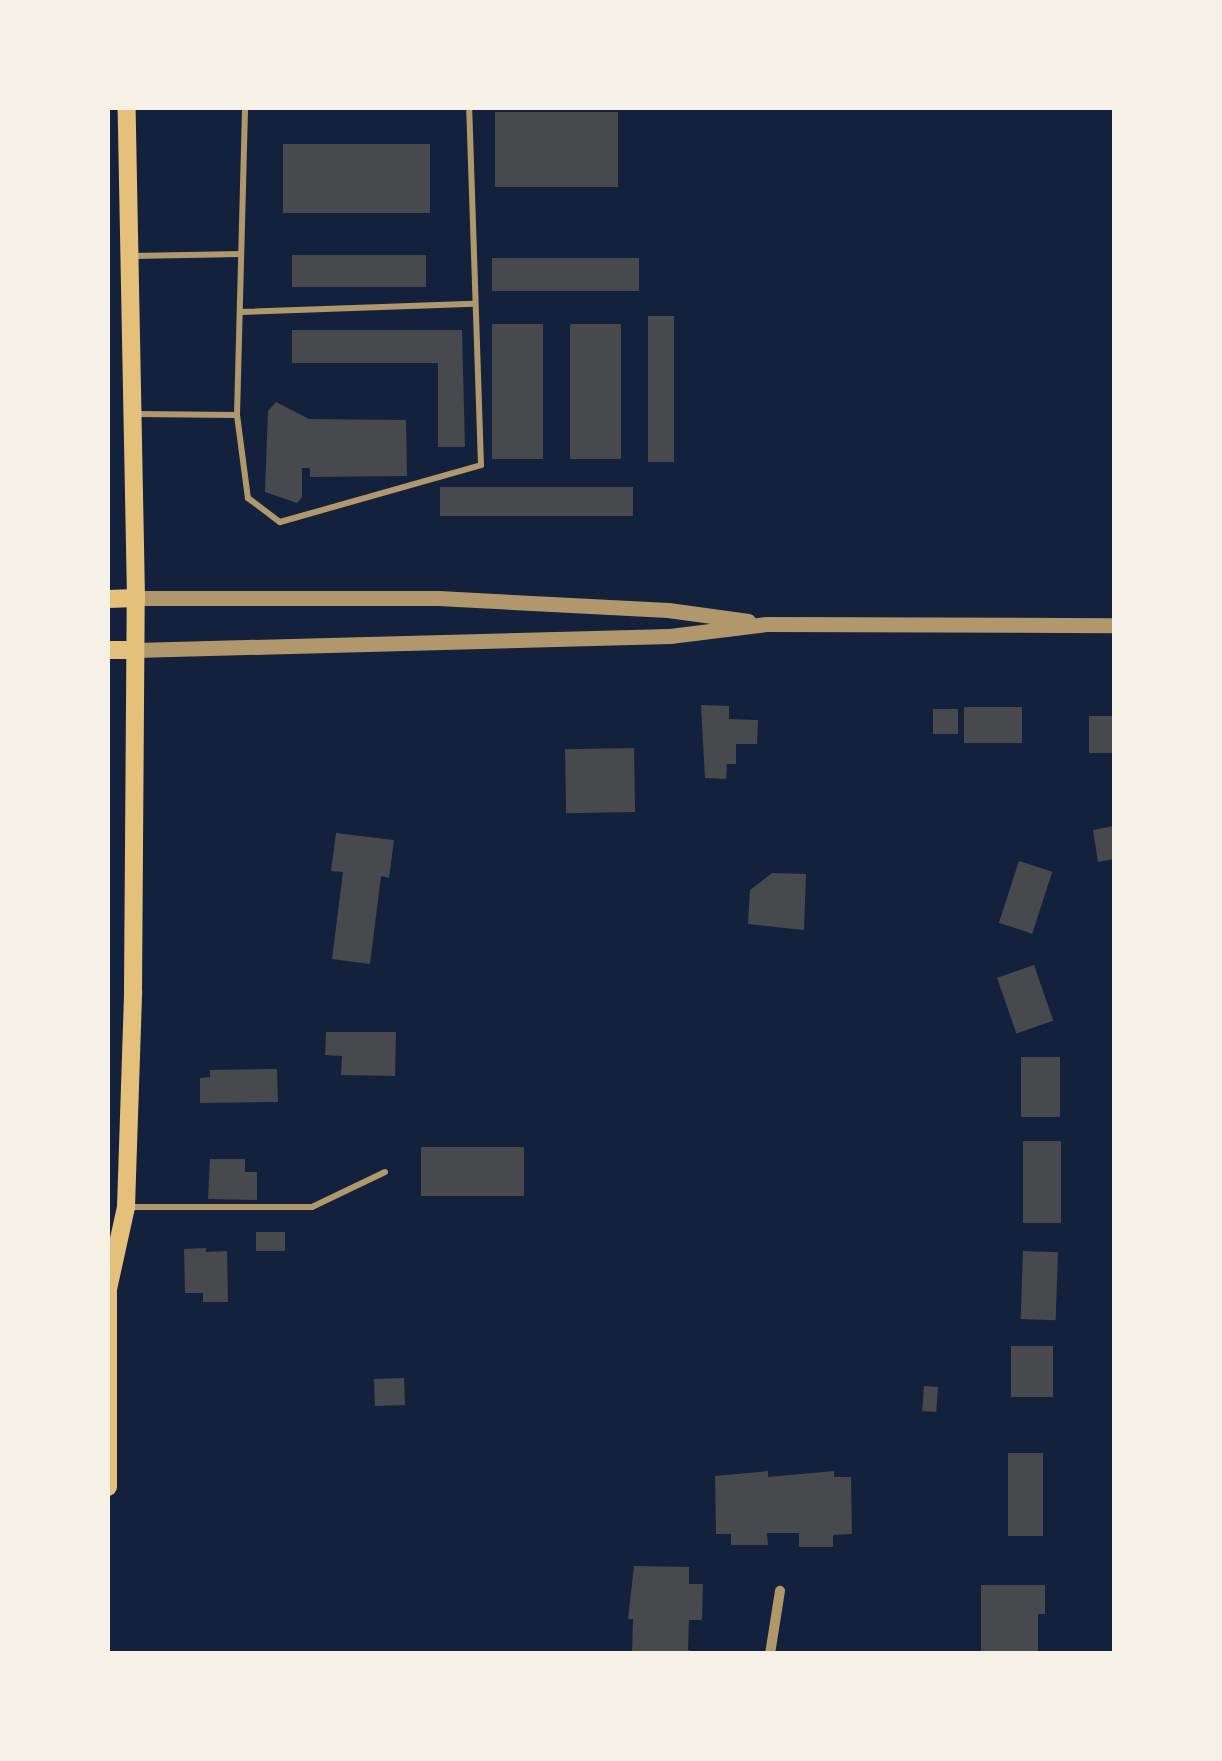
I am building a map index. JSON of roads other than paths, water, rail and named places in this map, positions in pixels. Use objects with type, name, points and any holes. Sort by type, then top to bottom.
[{"type":"main road","points":[[108,1487],[108,1289],[126,1207],[136,598],[127,108]]},
{"type":"main road","points":[[108,599],[136,598]]},
{"type":"main road","points":[[108,650],[135,650]]},
{"type":"street","points":[[136,598],[438,598],[668,610],[767,624]]},
{"type":"street","points":[[135,650],[670,636],[767,624],[1114,625]]},
{"type":"street","points":[[770,1654],[780,1592]]},
{"type":"lane","points":[[245,108],[237,414],[248,498],[280,522],[481,466],[469,108]]},
{"type":"lane","points":[[130,256],[241,254]]},
{"type":"lane","points":[[240,312],[474,304]]},
{"type":"lane","points":[[134,414],[237,414]]},
{"type":"lane","points":[[126,1207],[312,1207],[386,1172]]}]
